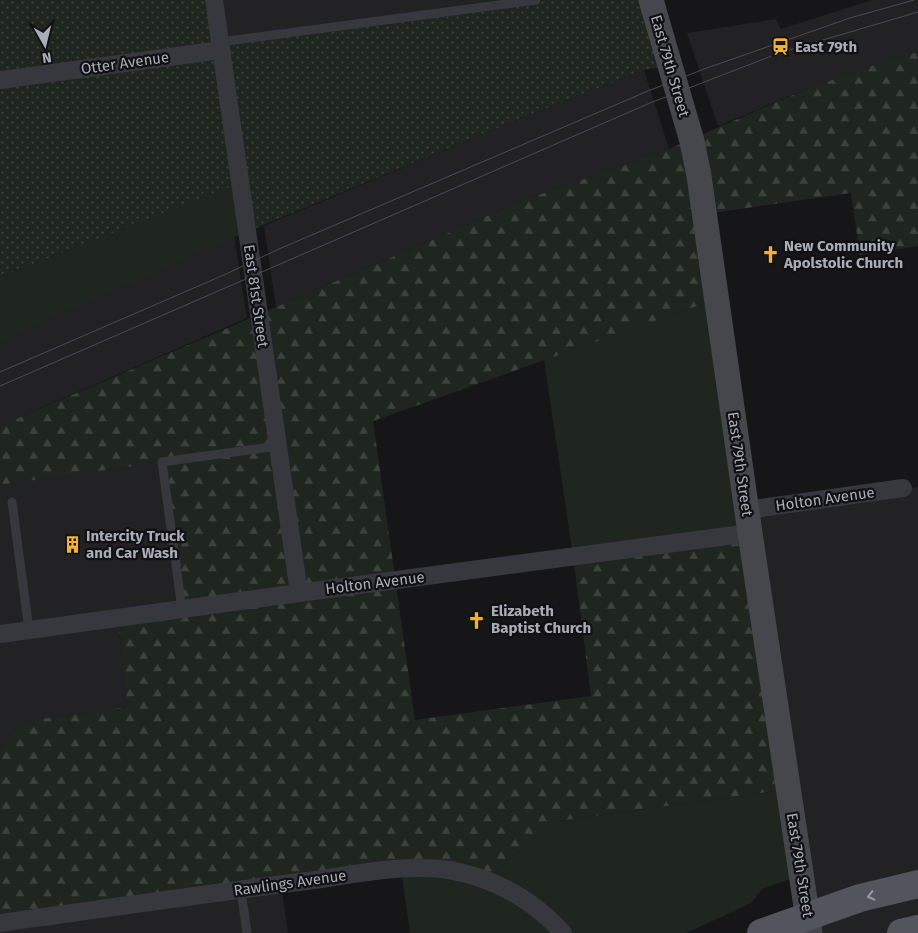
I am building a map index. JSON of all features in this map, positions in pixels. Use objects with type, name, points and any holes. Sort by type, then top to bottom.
[{"type":"main road","name":"East 79th Street","points":[[651,0],[692,141],[699,176],[809,924]]},
{"type":"main road","points":[[761,933],[809,924],[860,898],[918,884]]},
{"type":"main road","points":[[901,933],[918,929]]},
{"type":"street","name":"East 81st Street","points":[[214,0],[299,593]]},
{"type":"street","name":"Otter Avenue","points":[[0,80],[221,46]]},
{"type":"street","name":"Holton Avenue","points":[[0,634],[299,593],[749,521],[903,488]]},
{"type":"street","name":"Rawlings Avenue","points":[[0,924],[242,890],[421,868],[448,870],[487,880],[514,893],[539,910],[563,933]]},
{"type":"lane","points":[[221,46],[536,0]]},
{"type":"lane","points":[[182,609],[162,462],[278,446]]},
{"type":"lane","points":[[12,502],[29,630]]},
{"type":"lane","points":[[242,890],[247,933]]},
{"type":"shaded area","points":[[214,0],[536,0],[220,42]]},
{"type":"shaded area","points":[[872,0],[918,0],[918,52],[892,59],[809,88],[718,126],[687,33],[776,19],[781,29]]},
{"type":"shaded area","points":[[644,70],[669,149],[527,199],[276,307],[264,226],[512,122]]},
{"type":"shaded area","points":[[234,236],[247,318],[0,426],[0,338]]},
{"type":"shaded area","points":[[162,462],[182,609],[118,618],[127,707],[20,722],[0,749],[0,485]]},
{"type":"shaded area","points":[[918,487],[918,933],[810,933],[747,510]]},
{"type":"shaded area","points":[[281,884],[288,933],[0,933],[0,923]]},
{"type":"green space","points":[[0,0],[214,0],[220,42],[536,0],[651,0],[669,65],[644,70],[512,122],[247,232],[239,183],[0,277]]},
{"type":"green space","points":[[918,52],[918,246],[860,255],[851,193],[705,214],[717,299],[373,421],[415,720],[591,696],[573,556],[750,533],[789,789],[551,822],[487,880],[448,870],[0,923],[0,749],[20,722],[127,707],[118,618],[182,609],[162,462],[0,485],[0,426],[527,199],[669,149],[809,88],[892,59]]},
{"type":"green space","points":[[240,182],[247,232],[0,341],[0,277]]},
{"type":"green space","points":[[717,299],[750,533],[573,556],[544,360]]},
{"type":"green space","points":[[789,789],[802,875],[762,889],[752,902],[686,933],[410,933],[401,869],[487,880],[551,822]]},
{"type":"tram line","points":[[0,372],[279,249],[648,91],[704,69],[850,18],[914,0]]},
{"type":"tram line","points":[[0,386],[650,103],[782,52],[918,12]]},
{"type":"place","name":"East 79th","points":[[781,47]]},
{"type":"place","name":"New Community Apolstolic Church","points":[[770,255]]},
{"type":"place","name":"Intercity Truck and Car Wash","points":[[72,545]]},
{"type":"place","name":"Elizabeth Baptist Church","points":[[477,620]]}]
